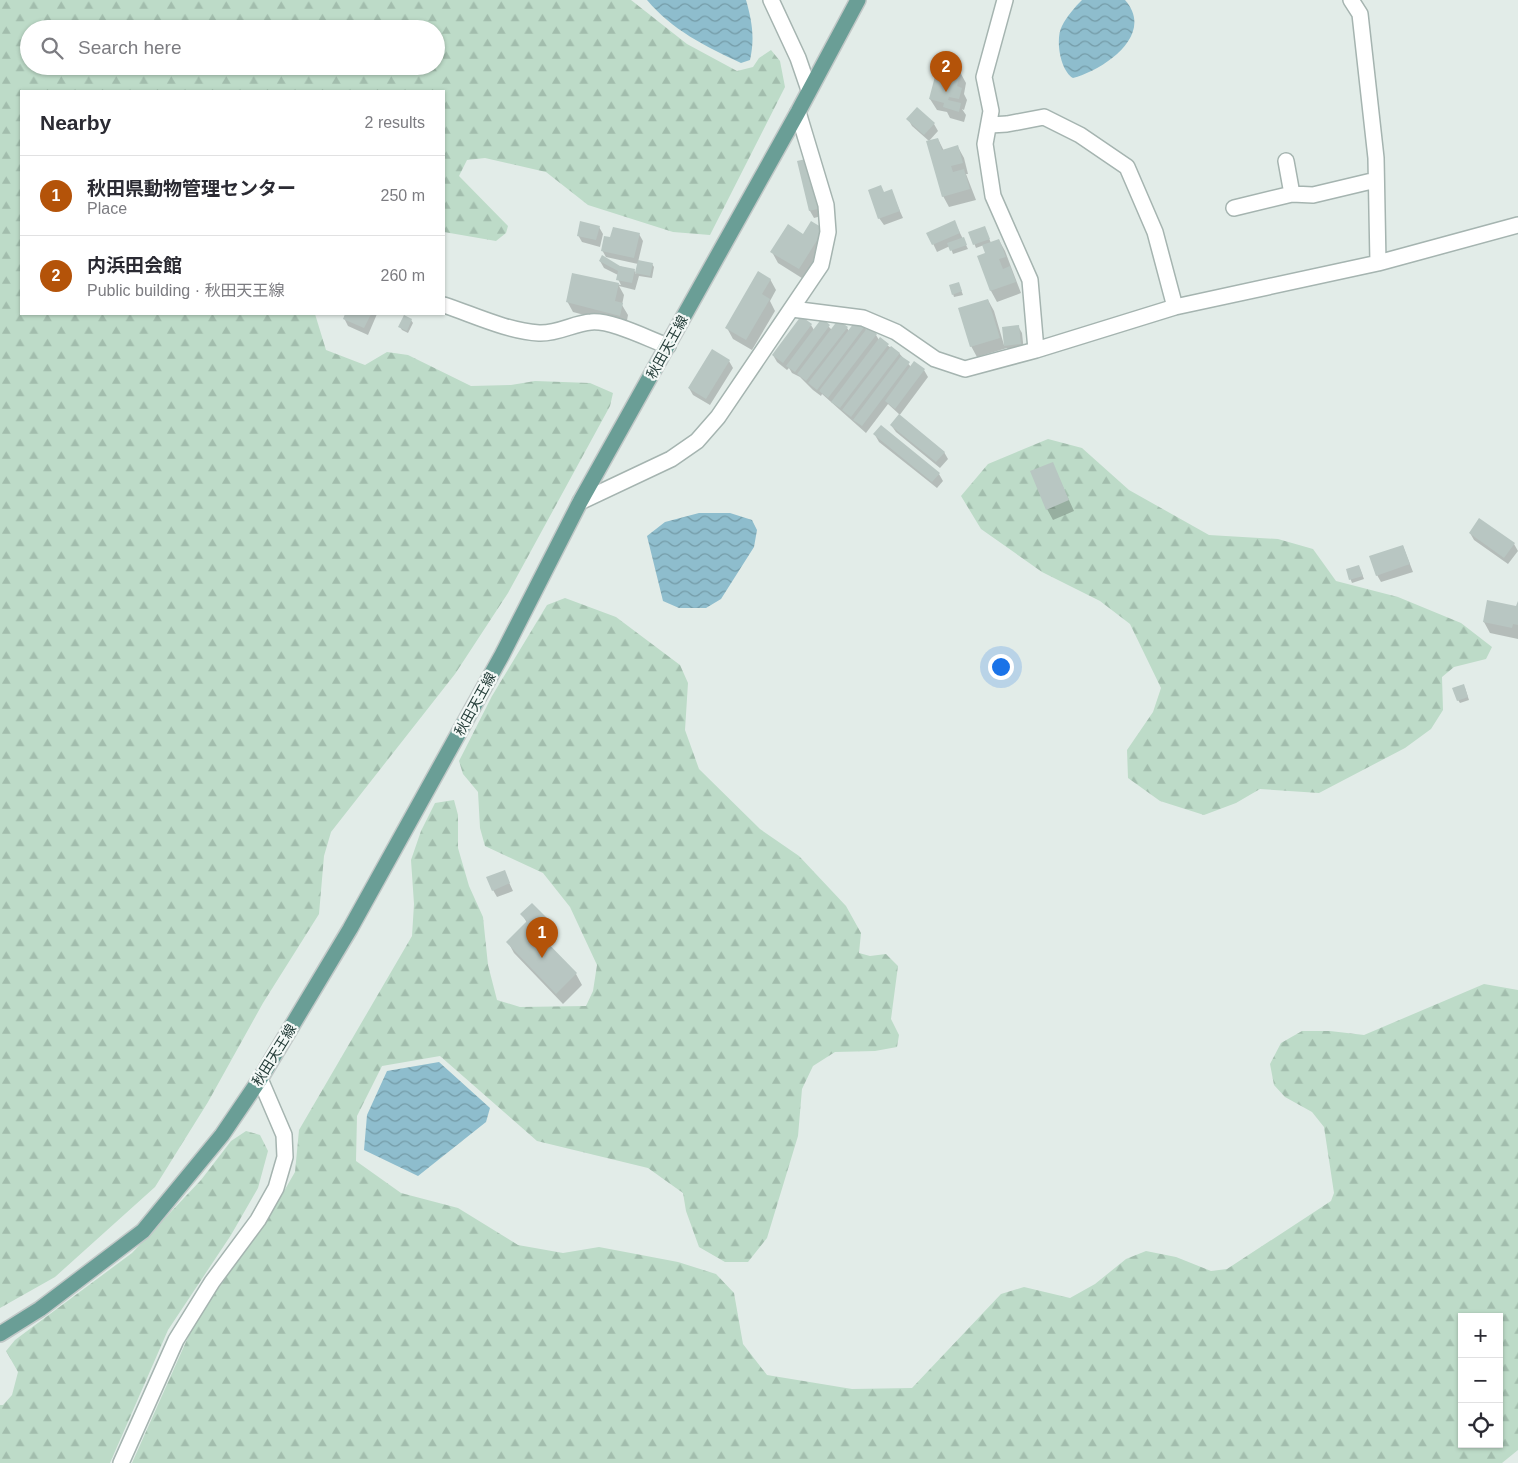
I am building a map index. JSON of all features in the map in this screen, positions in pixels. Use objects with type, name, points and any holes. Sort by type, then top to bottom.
[{"type":"main road","name":"秋田天王線","points":[[0,1334],[40,1309],[143,1231],[222,1135],[260,1079],[350,929],[483,689],[580,502],[798,112],[858,0]]},
{"type":"street","points":[[771,0],[798,58],[810,90]]},
{"type":"street","points":[[1005,0],[984,77],[991,112],[985,144],[990,180],[1002,220],[1030,280],[1036,350]]},
{"type":"street","points":[[1351,0],[1360,14],[1376,180],[1378,263]]},
{"type":"street","points":[[580,502],[671,459],[697,441],[718,417],[821,265],[828,232],[826,205],[798,112]]},
{"type":"street","points":[[990,125],[1008,124],[1044,117],[1080,135],[1127,167],[1155,232],[1175,307]]},
{"type":"street","points":[[1286,161],[1292,194]]},
{"type":"street","points":[[1234,208],[1292,194],[1313,195],[1376,180]]},
{"type":"street","points":[[792,309],[863,318],[896,332],[935,359],[965,369],[1036,350],[1175,307],[1378,263],[1518,224]]},
{"type":"street","points":[[445,305],[520,330],[541,333],[567,329],[591,322],[605,324],[668,346]]},
{"type":"street","points":[[121,1463],[176,1340],[212,1282],[258,1220],[276,1188],[285,1157],[284,1135],[260,1079]]},
{"type":"green space","points":[[0,0],[631,0],[687,44],[737,71],[753,67],[759,58],[771,50],[780,61],[785,87],[710,235],[673,232],[588,205],[546,172],[485,158],[467,160],[459,176],[508,226],[506,233],[496,241],[445,232],[445,90],[20,90],[20,315],[315,315],[326,350],[365,365],[387,352],[408,355],[471,386],[511,385],[535,381],[590,383],[613,393],[610,406],[508,593],[455,674],[331,832],[324,856],[319,914],[263,1003],[208,1102],[155,1187],[55,1277],[0,1308]]},
{"type":"green space","points":[[1048,439],[1082,448],[1129,490],[1209,535],[1278,539],[1313,549],[1336,581],[1398,597],[1461,623],[1492,647],[1486,659],[1454,667],[1442,677],[1443,710],[1431,729],[1405,748],[1319,793],[1260,789],[1236,803],[1204,815],[1160,801],[1128,778],[1127,750],[1153,712],[1161,688],[1130,624],[1100,601],[1042,572],[981,529],[961,496],[988,464]]},
{"type":"green space","points":[[565,598],[616,617],[680,665],[688,683],[685,730],[699,769],[760,829],[799,856],[846,906],[861,933],[859,953],[870,956],[886,954],[898,966],[891,1019],[899,1035],[897,1047],[875,1051],[835,1052],[813,1066],[802,1089],[798,1136],[767,1238],[748,1262],[725,1262],[699,1247],[686,1211],[683,1193],[648,1168],[537,1141],[440,1056],[382,1066],[357,1116],[356,1161],[401,1193],[458,1208],[518,1245],[563,1253],[599,1247],[678,1262],[716,1274],[734,1293],[743,1344],[767,1375],[852,1389],[912,1388],[1001,1294],[1024,1287],[1070,1298],[1095,1284],[1126,1259],[1146,1251],[1176,1257],[1211,1271],[1227,1269],[1331,1201],[1334,1193],[1324,1127],[1312,1112],[1285,1097],[1274,1085],[1270,1064],[1281,1043],[1302,1031],[1330,1031],[1364,1035],[1484,984],[1518,990],[1518,1450],[1502,1463],[132,1463],[189,1335],[226,1274],[276,1205],[295,1172],[299,1130],[412,936],[414,904],[411,860],[421,831],[435,803],[454,800],[458,815],[458,848],[469,886],[483,917],[488,965],[497,1000],[520,1007],[586,1006],[593,991],[597,965],[570,907],[543,873],[485,846],[480,828],[478,792],[463,774],[459,761],[492,696],[547,605]]},
{"type":"green space","points":[[246,1131],[260,1135],[268,1151],[258,1188],[231,1235],[168,1330],[110,1463],[0,1463],[0,1405],[3,1405],[12,1395],[18,1372],[6,1351],[15,1340],[132,1253],[201,1180],[231,1141]]},
{"type":"water","points":[[647,0],[746,0],[752,30],[750,60],[741,63],[702,44],[678,29]]},
{"type":"water","points":[[1082,0],[1125,0],[1133,13],[1134,26],[1130,38],[1111,59],[1085,74],[1073,78],[1062,61],[1059,38],[1064,22]]},
{"type":"water","points":[[699,513],[730,513],[752,520],[757,530],[754,547],[721,599],[706,608],[679,608],[663,601],[647,536],[665,522]]},
{"type":"water","points":[[439,1062],[490,1108],[486,1122],[418,1176],[364,1150],[367,1115],[387,1071]]},
{"type":"building","points":[[938,65],[961,71],[957,86],[962,88],[959,99],[949,97],[948,100],[961,103],[959,112],[943,107],[944,103],[929,99]]},
{"type":"building","points":[[917,107],[935,123],[924,135],[906,119]]},
{"type":"building","points":[[938,138],[942,150],[958,145],[963,163],[951,166],[953,172],[964,169],[970,189],[942,197],[926,141]]},
{"type":"building","points":[[810,158],[822,208],[809,211],[797,161]]},
{"type":"building","points":[[881,185],[884,192],[892,189],[900,211],[878,219],[868,190]]},
{"type":"building","points":[[955,220],[960,233],[932,245],[926,233]]},
{"type":"building","points":[[580,221],[600,226],[596,240],[577,236]]},
{"type":"building","points":[[811,221],[821,227],[821,234],[799,269],[770,252],[788,224],[803,234]]},
{"type":"building","points":[[985,226],[990,239],[973,245],[968,232]]},
{"type":"building","points":[[613,227],[640,233],[634,258],[601,251],[604,236],[610,237]]},
{"type":"building","points":[[964,237],[967,245],[950,251],[947,243]]},
{"type":"building","points":[[999,239],[1006,257],[999,259],[1003,269],[1010,266],[1016,282],[990,291],[977,256],[985,253],[982,245]]},
{"type":"building","points":[[602,255],[620,266],[635,269],[632,283],[616,280],[618,271],[599,261]]},
{"type":"building","points":[[638,260],[653,263],[650,276],[635,273]]},
{"type":"building","points":[[758,271],[771,279],[762,294],[770,299],[746,340],[725,328]]},
{"type":"building","points":[[572,273],[619,283],[615,301],[623,303],[620,316],[566,302]]},
{"type":"building","points":[[959,282],[962,291],[952,295],[949,285]]},
{"type":"building","points":[[988,299],[1000,338],[970,347],[958,308]]},
{"type":"building","points":[[345,315],[370,315],[364,328],[343,319]]},
{"type":"building","points":[[404,315],[412,319],[407,331],[398,327]]},
{"type":"building","points":[[801,316],[812,324],[783,363],[772,355]]},
{"type":"building","points":[[822,318],[830,325],[795,372],[786,366]]},
{"type":"building","points":[[857,319],[865,326],[817,390],[808,383]]},
{"type":"building","points":[[838,320],[848,327],[806,381],[797,374]]},
{"type":"building","points":[[1019,325],[1021,344],[1004,346],[1002,327]]},
{"type":"building","points":[[868,327],[877,334],[828,398],[819,391]]},
{"type":"building","points":[[880,337],[889,344],[840,408],[831,402]]},
{"type":"building","points":[[891,346],[900,353],[851,417],[842,410]]},
{"type":"building","points":[[712,349],[730,360],[706,399],[688,388]]},
{"type":"building","points":[[901,356],[910,362],[862,426],[853,420]]},
{"type":"building","points":[[914,361],[925,369],[895,409],[885,401]]},
{"type":"building","points":[[899,414],[945,452],[936,462],[890,425]]},
{"type":"building","points":[[881,425],[940,473],[932,482],[873,434]]},
{"type":"building","points":[[1053,462],[1069,500],[1046,510],[1030,471]]},
{"type":"building","points":[[1479,518],[1515,543],[1504,558],[1469,533]]},
{"type":"building","points":[[1403,545],[1410,564],[1376,576],[1369,556]]},
{"type":"building","points":[[1359,565],[1363,576],[1349,580],[1346,569]]},
{"type":"building","points":[[1487,600],[1516,606],[1518,601],[1518,625],[1513,624],[1512,628],[1483,622]]},
{"type":"building","points":[[1464,684],[1468,697],[1457,701],[1452,688]]},
{"type":"building","points":[[505,870],[510,883],[492,891],[486,877]]},
{"type":"building","points":[[532,903],[548,919],[536,931],[577,973],[556,994],[506,942],[527,921],[520,914]]},
{"type":"place","name":"内浜田会館","points":[[946,92]]},
{"type":"place","name":"秋田県動物管理センター","points":[[542,958]]}]
